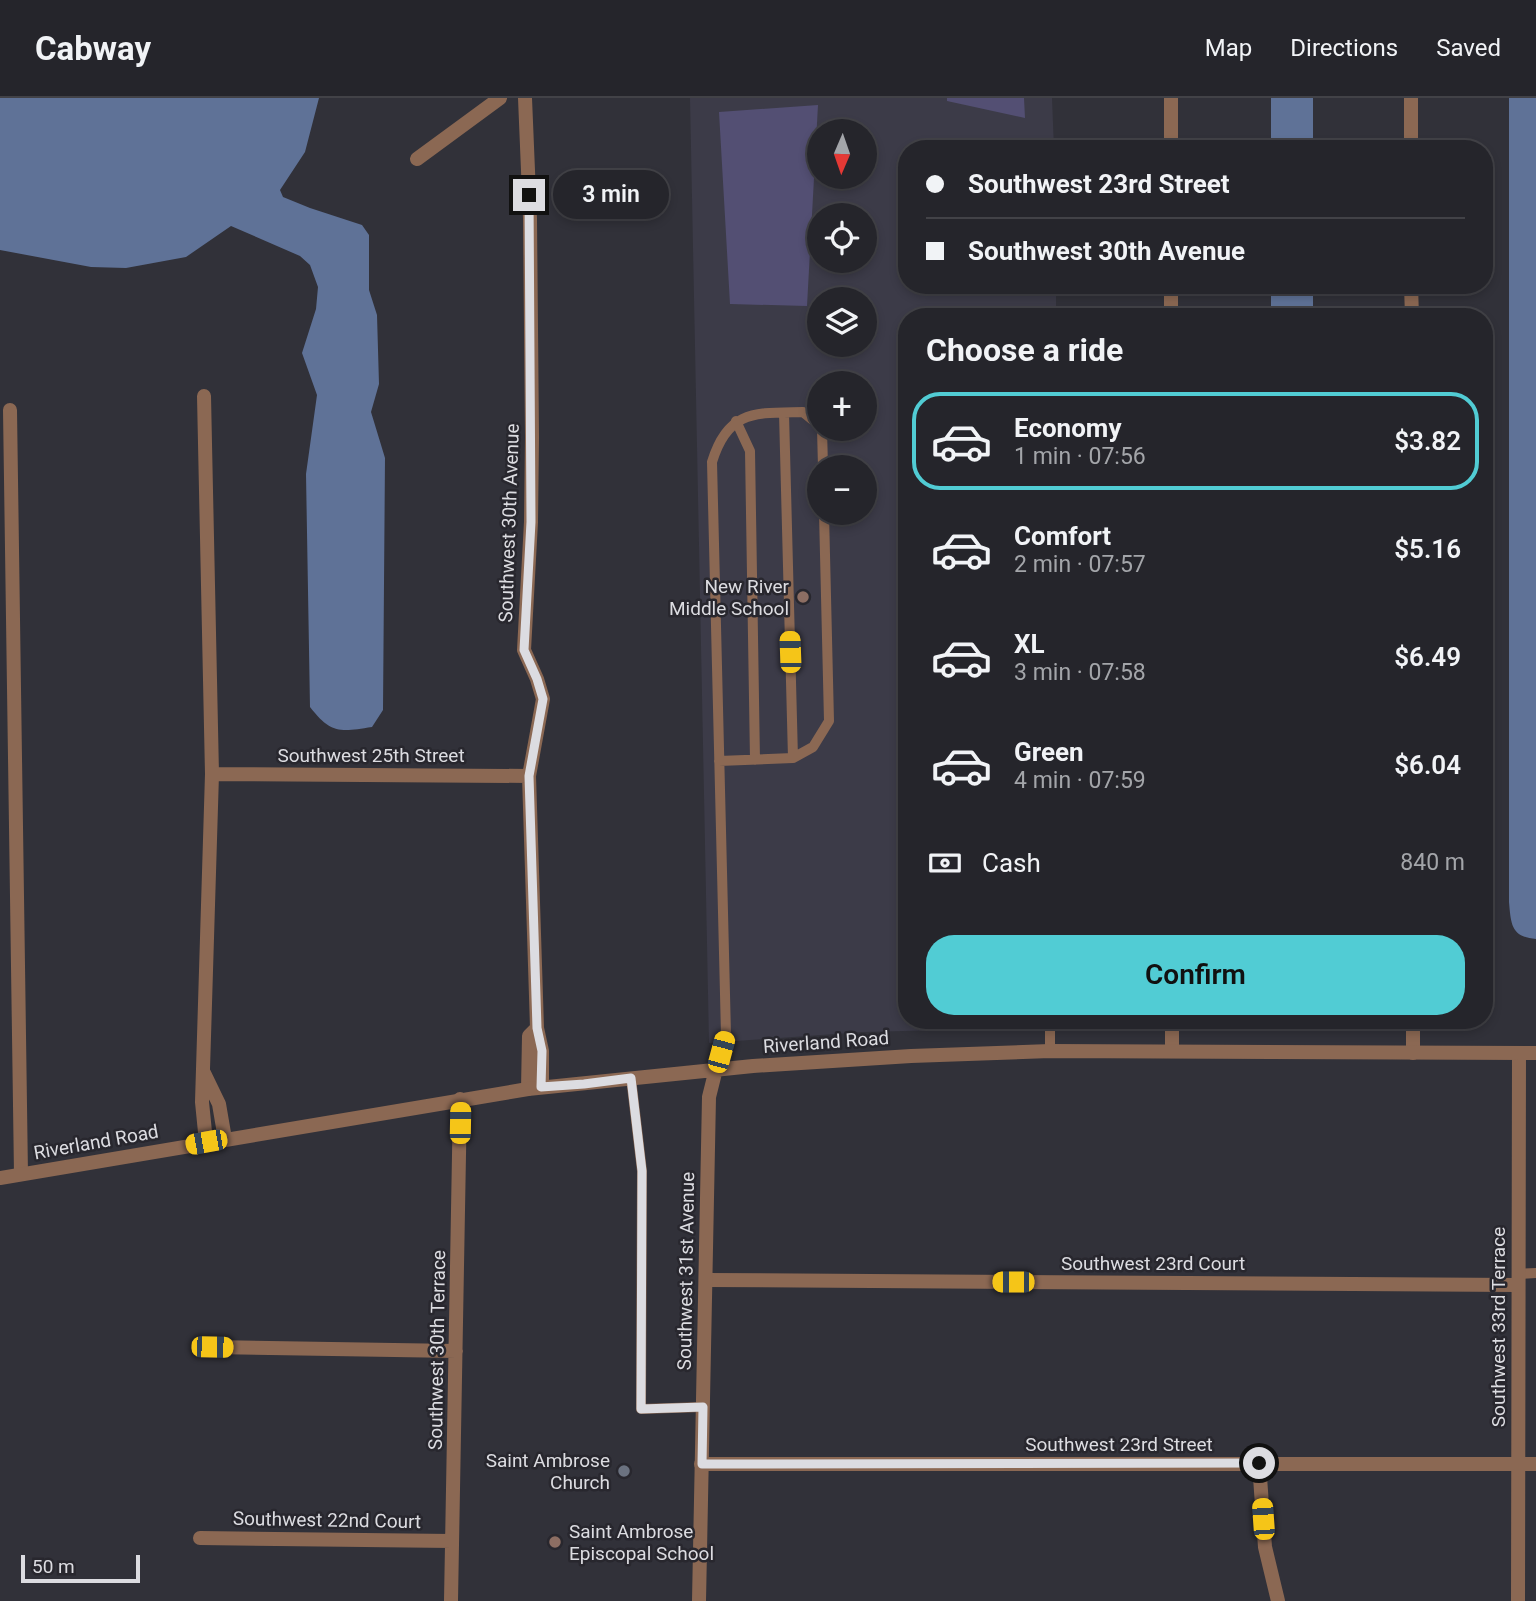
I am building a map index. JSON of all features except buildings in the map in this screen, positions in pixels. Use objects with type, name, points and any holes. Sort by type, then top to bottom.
[{"type":"street","points":[[417,159],[500,98]]},
{"type":"street","name":"Southwest 30th Avenue","points":[[525,98],[530,219],[531,522],[524,650],[543,699],[529,776],[537,1028],[529,1036],[535,1088]]},
{"type":"street","points":[[1171,98],[1171,140]]},
{"type":"street","points":[[1411,98],[1411,140]]},
{"type":"street","points":[[204,396],[212,774],[202,1102],[206,1142]]},
{"type":"street","points":[[10,410],[20,1174]]},
{"type":"street","name":"Southwest 25th Street","points":[[212,774],[529,776]]},
{"type":"street","points":[[1172,1029],[1172,1051]]},
{"type":"street","points":[[1413,1029],[1413,1053]]},
{"type":"street","name":"Riverland Road","points":[[0,1178],[460,1099],[535,1088],[716,1069],[897,1057],[1050,1051],[1536,1053]]},
{"type":"street","name":"Southwest 33rd Terrace","points":[[1518,1601],[1519,1053]]},
{"type":"street","name":"Southwest 31st Avenue","points":[[699,1601],[709,1097],[716,1069]]},
{"type":"street","points":[[203,1072],[219,1104],[225,1139]]},
{"type":"street","name":"Southwest 30th Terrace","points":[[451,1601],[460,1099]]},
{"type":"street","name":"Southwest 23rd Court","points":[[706,1280],[1517,1279]]},
{"type":"street","points":[[212,1347],[456,1351]]},
{"type":"street","points":[[1259,1463],[1265,1547],[1278,1601]]},
{"type":"street","name":"Southwest 23rd Street","points":[[702,1464],[1536,1464]]},
{"type":"street","name":"Southwest 22nd Court","points":[[200,1538],[452,1541]]},
{"type":"lane","points":[[716,1069],[726,1035],[712,462],[717,446],[736,421],[752,414],[803,412],[807,415]]},
{"type":"lane","points":[[783,413],[793,758]]},
{"type":"lane","points":[[736,421],[750,451],[755,760]]},
{"type":"lane","points":[[719,761],[793,758],[813,747],[829,722],[824,525]]},
{"type":"lane","points":[[1050,1029],[1050,1051]]},
{"type":"lane","points":[[631,1078],[642,1171],[641,1409],[703,1407]]},
{"type":"lane","points":[[1517,1279],[1536,1273]]},
{"type":"shaded area","name":"New River Middle School","points":[[690,98],[1052,98],[1054,140],[898,140],[898,294],[1056,294],[1056,308],[898,308],[898,1029],[989,1029],[863,1032],[709,1043]]},
{"type":"shaded area","points":[[947,98],[1024,98],[1025,118],[947,101]]},
{"type":"shaded area","points":[[818,105],[817,119],[807,119],[807,189],[813,189],[813,203],[807,203],[807,306],[730,304],[719,112]]},
{"type":"shaded area","points":[[990,294],[1024,294],[1024,296]]},
{"type":"water","points":[[0,98],[319,98],[305,152],[280,190],[283,197],[362,225],[369,235],[369,290],[377,315],[379,384],[371,412],[385,458],[383,710],[372,727],[344,730],[330,727],[310,707],[306,474],[317,395],[302,353],[316,309],[318,287],[310,265],[300,256],[231,226],[186,257],[126,268],[91,267],[0,250]]},
{"type":"water","points":[[1271,98],[1313,98],[1313,140],[1271,140]]},
{"type":"water","points":[[1509,98],[1536,98],[1536,939],[1522,935],[1514,928],[1509,902]]},
{"type":"water","points":[[1271,294],[1313,294],[1313,308],[1271,308]]},
{"type":"place","name":"New River Middle School","points":[[803,597]]},
{"type":"place","name":"Saint Ambrose Church","points":[[624,1471]]},
{"type":"place","name":"Saint Ambrose Episcopal School","points":[[555,1542]]},
{"type":"route","points":[[529,195],[531,522],[524,650],[543,699],[529,776],[537,1028],[542,1051],[541,1087],[631,1078],[642,1171],[641,1409],[703,1407],[702,1464],[1259,1463]]}]
